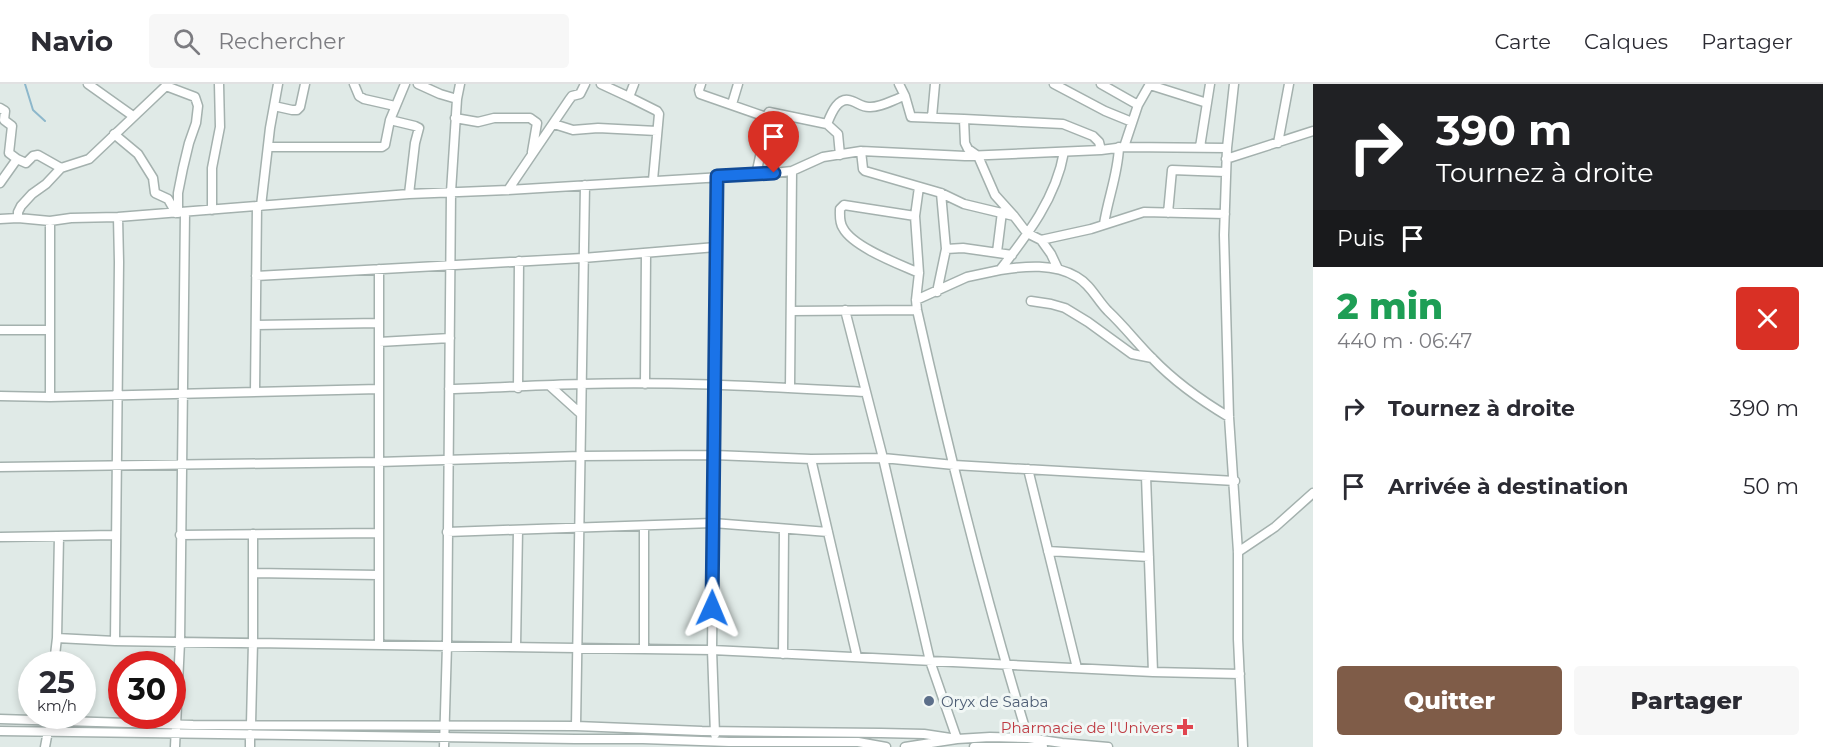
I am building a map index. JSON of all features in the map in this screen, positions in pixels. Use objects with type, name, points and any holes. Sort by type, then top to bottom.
[{"type":"street","points":[[88,84],[133,116]]},
{"type":"street","points":[[212,210],[212,168],[220,127],[219,84]]},
{"type":"street","points":[[255,392],[259,206],[278,84]]},
{"type":"street","points":[[274,106],[297,110],[300,107],[305,84]]},
{"type":"street","points":[[354,84],[359,96],[364,99],[395,106]]},
{"type":"street","points":[[268,147],[382,147],[385,145],[390,120],[405,84]]},
{"type":"street","points":[[418,84],[456,99]]},
{"type":"street","points":[[444,747],[447,645],[450,192],[459,84]]},
{"type":"street","points":[[508,190],[569,100],[572,96],[580,94],[585,84]]},
{"type":"street","points":[[601,84],[659,112],[653,180]]},
{"type":"street","points":[[629,97],[634,84]]},
{"type":"street","points":[[701,84],[700,94],[766,117]]},
{"type":"street","points":[[732,104],[738,84]]},
{"type":"street","points":[[899,84],[911,117],[1063,124],[1093,136],[1099,142],[1101,150]]},
{"type":"street","points":[[932,117],[936,84]]},
{"type":"street","points":[[1054,84],[1105,111],[1132,122]]},
{"type":"street","points":[[1101,84],[1138,105]]},
{"type":"street","points":[[1104,224],[1121,147],[1138,105],[1150,84],[1207,103]]},
{"type":"street","points":[[1200,147],[1210,84]]},
{"type":"street","points":[[1233,84],[1225,172],[1224,242],[1230,417],[1238,552],[1243,747]]},
{"type":"street","points":[[1278,143],[1289,84]]},
{"type":"street","points":[[9,218],[18,212],[32,194],[46,184],[61,168],[89,159],[167,85],[195,98],[198,106],[196,123],[178,193],[182,394],[180,651]]},
{"type":"street","points":[[828,124],[832,112],[841,101],[852,101],[867,108],[877,107],[905,96]]},
{"type":"street","points":[[0,108],[5,111],[4,120],[12,126],[10,155],[27,163],[33,156],[38,155],[61,168]]},
{"type":"street","points":[[756,175],[766,117],[767,113],[771,112],[828,124],[838,134],[840,154]]},
{"type":"street","points":[[455,118],[478,122],[502,118],[535,120],[537,123],[531,156]]},
{"type":"street","points":[[964,119],[965,143],[968,149],[978,156],[995,195],[1027,233],[1041,240],[1058,269]]},
{"type":"street","points":[[390,120],[419,128],[409,194]]},
{"type":"street","points":[[554,124],[573,130],[598,128],[657,131]]},
{"type":"street","points":[[1226,159],[1313,130]]},
{"type":"street","points":[[114,134],[138,154],[153,178],[155,192],[168,199],[180,213]]},
{"type":"street","points":[[0,212],[9,218],[50,221],[71,218],[118,218],[409,194],[756,175],[792,171],[823,157],[861,151],[978,156],[1121,147],[1227,148]]},
{"type":"street","points":[[861,151],[866,171],[941,193],[964,204],[1014,216]]},
{"type":"street","points":[[1000,270],[1041,213],[1053,191],[1064,152]]},
{"type":"street","points":[[0,183],[17,159]]},
{"type":"street","points":[[1168,213],[1172,170],[1225,172]]},
{"type":"street","points":[[790,388],[792,171]]},
{"type":"street","points":[[715,744],[712,650],[717,176]]},
{"type":"street","points":[[576,726],[585,185]]},
{"type":"street","points":[[919,187],[915,216],[919,273],[917,305],[954,465],[1029,744]]},
{"type":"street","points":[[937,292],[946,249],[941,193]]},
{"type":"street","points":[[915,216],[844,205],[840,209],[840,221],[843,228],[862,245],[919,273]]},
{"type":"street","points":[[997,252],[1002,212]]},
{"type":"street","points":[[1041,240],[1144,212],[1225,214]]},
{"type":"street","points":[[114,641],[118,218]]},
{"type":"street","points":[[50,221],[50,397]]},
{"type":"street","points":[[256,276],[583,258],[716,247]]},
{"type":"street","points":[[946,249],[963,248],[1012,255]]},
{"type":"street","points":[[645,384],[646,253]]},
{"type":"street","points":[[518,387],[519,261]]},
{"type":"street","points":[[791,311],[917,305],[967,277],[1000,270],[1041,267],[1058,269],[1077,276],[1086,283],[1106,308],[1177,382],[1230,417]]},
{"type":"street","points":[[379,269],[379,644]]},
{"type":"street","points":[[1031,301],[1065,308],[1132,354],[1152,358]]},
{"type":"street","points":[[845,310],[883,458],[930,661],[957,739]]},
{"type":"street","points":[[256,325],[379,323]]},
{"type":"street","points":[[0,330],[50,330]]},
{"type":"street","points":[[379,342],[450,338]]},
{"type":"street","points":[[449,389],[645,384],[865,392]]},
{"type":"street","points":[[550,386],[581,414]]},
{"type":"street","points":[[0,396],[50,397],[379,389]]},
{"type":"street","points":[[0,467],[714,455],[811,459],[883,458],[954,465],[1234,481]]},
{"type":"street","points":[[811,459],[857,657]]},
{"type":"street","points":[[1028,469],[1077,668]]},
{"type":"street","points":[[1146,476],[1153,672]]},
{"type":"street","points":[[1238,552],[1275,527],[1313,493]]},
{"type":"street","points":[[447,532],[713,523],[828,532]]},
{"type":"street","points":[[644,526],[644,648]]},
{"type":"street","points":[[783,654],[784,529]]},
{"type":"street","points":[[516,646],[518,530]]},
{"type":"street","points":[[180,535],[378,533]]},
{"type":"street","points":[[251,724],[254,534]]},
{"type":"street","points":[[56,651],[58,536]]},
{"type":"street","points":[[0,537],[115,536]]},
{"type":"street","points":[[1048,551],[1149,557]]},
{"type":"street","points":[[253,573],[378,575]]},
{"type":"street","points":[[57,638],[114,641],[712,650],[1153,672],[1240,674]]},
{"type":"street","points":[[0,719],[18,719]]},
{"type":"street","points":[[186,724],[576,726],[714,731],[924,734],[957,739]]},
{"type":"street","points":[[175,747],[176,729]]},
{"type":"street","points":[[0,731],[444,737],[575,743],[858,742],[886,747]]},
{"type":"street","points":[[45,747],[48,731]]},
{"type":"street","points":[[250,734],[250,747]]},
{"type":"street","points":[[905,747],[957,739],[990,737],[1043,747]]},
{"type":"street","points":[[974,747],[1062,743],[1108,747]]},
{"type":"waterway","points":[[25,84],[33,110],[45,121]]},
{"type":"place","name":"Oryx de Saaba","points":[[929,701]]},
{"type":"place","name":"Pharmacie de l'Univers","points":[[1185,727]]},
{"type":"route","points":[[712,608],[717,176],[774,173]]}]
